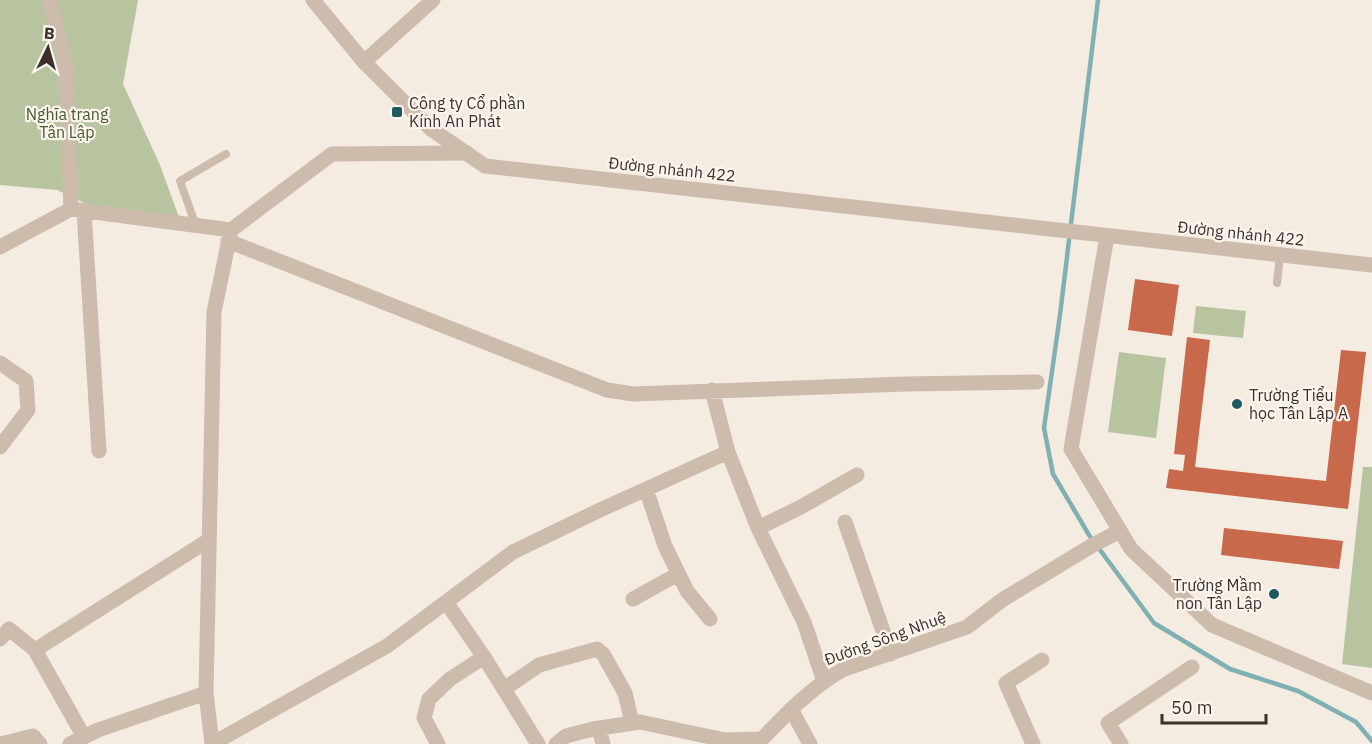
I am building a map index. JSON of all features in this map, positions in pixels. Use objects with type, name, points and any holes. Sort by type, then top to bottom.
[{"type":"street","points":[[49,0],[65,58],[99,451]]},
{"type":"street","name":"Đường nhánh 422","points":[[313,0],[364,62],[431,129],[486,166],[1372,266]]},
{"type":"street","points":[[364,62],[433,0]]},
{"type":"street","points":[[467,153],[332,154],[230,236],[214,312],[206,693],[212,744],[387,646],[513,552],[728,453]]},
{"type":"street","points":[[0,247],[77,210],[196,226],[230,236],[607,390],[634,394],[904,384],[1037,382]]},
{"type":"street","points":[[1101,235],[1071,448],[1120,531],[1131,549],[1212,625],[1372,693]]},
{"type":"street","points":[[0,363],[26,381],[28,411],[0,447]]},
{"type":"street","points":[[712,390],[728,453],[758,528],[804,622],[824,681]]},
{"type":"street","points":[[758,528],[857,475]]},
{"type":"street","points":[[646,489],[665,546],[678,574],[687,591],[710,619]]},
{"type":"street","points":[[845,522],[891,654]]},
{"type":"street","name":"Đường Sông Nhuệ","points":[[556,744],[566,736],[640,722],[690,738],[762,739],[791,709],[824,681],[842,670],[968,627],[1002,600],[1120,531]]},
{"type":"street","points":[[35,650],[210,540]]},
{"type":"street","points":[[633,599],[678,574]]},
{"type":"street","points":[[447,602],[538,744]]},
{"type":"street","points":[[0,639],[9,629],[35,650],[84,740],[206,693]]},
{"type":"street","points":[[504,689],[539,665],[597,649],[603,654],[625,693],[632,723]]},
{"type":"street","points":[[438,744],[424,718],[429,699],[450,679],[484,657]]},
{"type":"street","points":[[1033,744],[1006,683],[1042,660]]},
{"type":"street","points":[[1121,744],[1108,723],[1192,668]]},
{"type":"street","points":[[791,709],[810,744]]},
{"type":"street","points":[[600,728],[603,744]]},
{"type":"street","points":[[1,744],[33,736],[40,744]]},
{"type":"lane","points":[[196,226],[180,181],[226,154]]},
{"type":"lane","points":[[1277,283],[1280,255]]},
{"type":"green space","name":"Nghĩa trang Tân Lập","points":[[0,0],[138,0],[123,84],[160,165],[180,220],[95,208],[57,190],[0,185]]},
{"type":"green space","points":[[1196,306],[1246,311],[1243,338],[1193,333]]},
{"type":"green space","points":[[1119,352],[1166,358],[1156,438],[1108,432]]},
{"type":"green space","points":[[1363,467],[1372,467],[1372,668],[1342,664]]},
{"type":"building","points":[[1135,279],[1179,285],[1172,336],[1128,330]]},
{"type":"building","points":[[1187,337],[1210,340],[1195,467],[1326,481],[1341,350],[1366,352],[1348,509],[1166,488],[1169,469],[1183,471],[1185,455],[1174,454]]},
{"type":"building","points":[[1224,528],[1343,541],[1339,569],[1221,555]]},
{"type":"waterway","points":[[1098,0],[1044,428],[1053,474],[1089,535],[1154,623],[1230,669],[1298,691],[1356,722],[1372,741]]},
{"type":"place","name":"Công ty Cổ phần Kính An Phát","points":[[397,112]]},
{"type":"place","name":"Trường Tiểu học Tân Lập A","points":[[1237,404]]},
{"type":"place","name":"Trường Mầm non Tân Lập","points":[[1274,594]]}]
